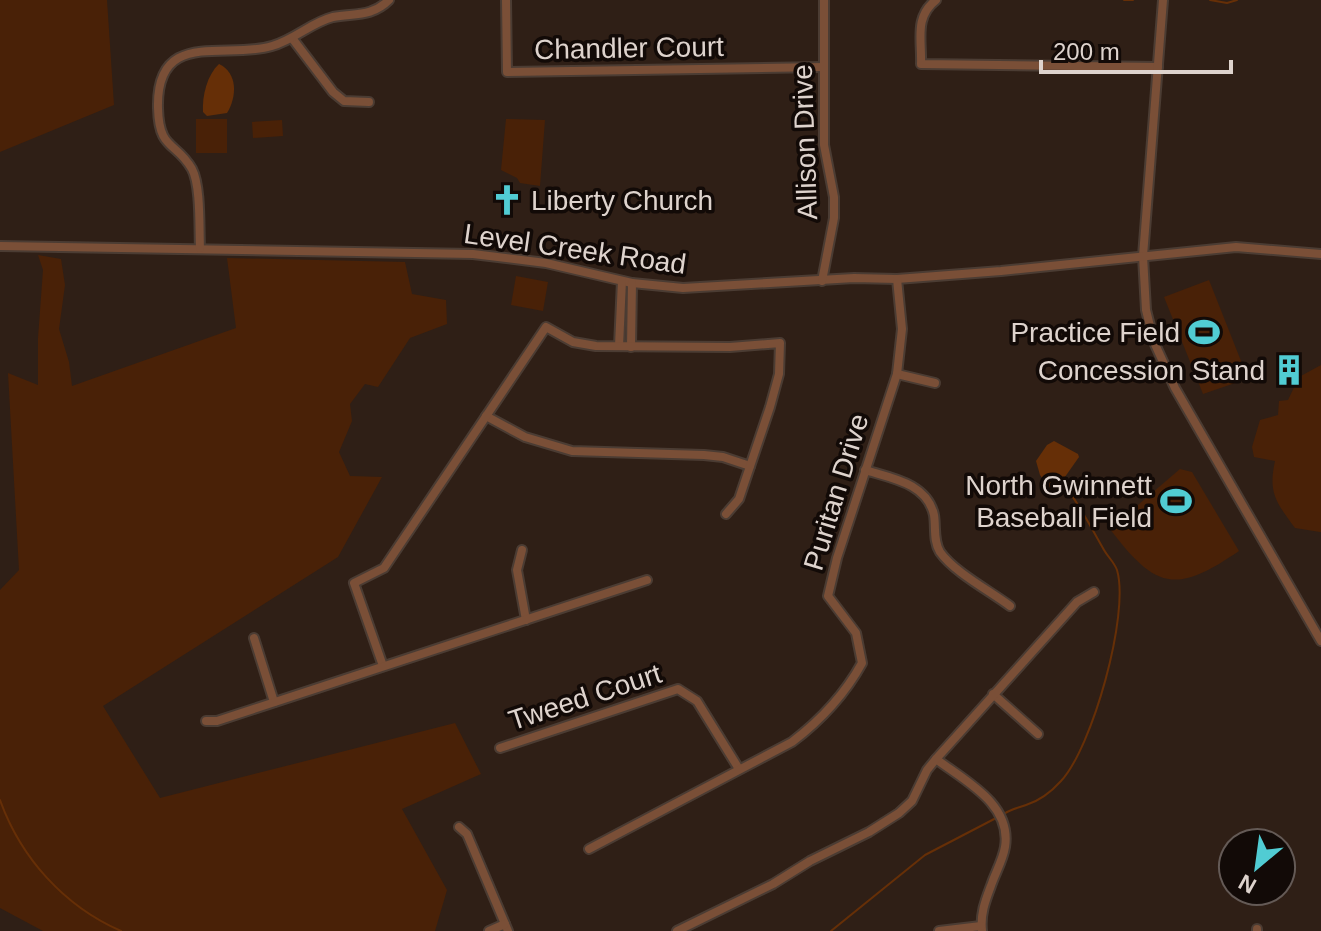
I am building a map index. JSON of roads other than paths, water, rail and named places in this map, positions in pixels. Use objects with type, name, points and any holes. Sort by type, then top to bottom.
[{"type":"street","points":[[200,248],[192,170],[160,131],[158,103],[162,78],[175,61],[192,52],[263,49],[329,18],[368,14],[389,0]]},
{"type":"street","name":"Chandler Court","points":[[506,0],[507,72],[824,67]]},
{"type":"street","name":"Allison Drive","points":[[822,281],[834,218],[834,197],[824,145],[824,0]]},
{"type":"street","points":[[936,0],[923,14],[920,24],[921,64],[1158,67]]},
{"type":"street","points":[[1163,0],[1143,256],[1146,310],[1154,342],[1170,377],[1321,641]]},
{"type":"street","points":[[292,38],[333,92],[344,101],[369,102]]},
{"type":"street","name":"Level Creek Road","points":[[0,246],[473,254],[546,263],[627,282],[683,288],[854,278],[897,279],[1236,247],[1321,254]]},
{"type":"street","name":"Puritan Drive","points":[[589,849],[792,742],[812,726],[851,683],[862,663],[856,633],[828,596],[837,558],[897,374],[902,329],[897,279]]},
{"type":"street","points":[[619,346],[627,282]]},
{"type":"street","points":[[627,282],[631,347]]},
{"type":"street","points":[[383,666],[354,583],[384,568],[546,327],[573,342],[631,347],[730,347],[780,343],[779,374],[750,466],[739,499],[726,514]]},
{"type":"street","points":[[897,374],[935,383]]},
{"type":"street","points":[[486,416],[525,437],[572,451],[704,455],[723,457],[750,466]]},
{"type":"street","points":[[865,470],[921,491],[933,512],[936,541],[941,553],[963,573],[1010,606]]},
{"type":"street","points":[[522,550],[517,570],[526,620]]},
{"type":"street","points":[[206,721],[217,721],[647,580]]},
{"type":"street","points":[[677,931],[773,884],[899,813],[912,801],[927,770],[993,694],[1077,602],[1094,592]]},
{"type":"street","points":[[254,638],[274,702]]},
{"type":"street","name":"Tweed Court","points":[[500,748],[678,689],[697,701],[739,769]]},
{"type":"street","points":[[993,694],[1038,734]]},
{"type":"street","points":[[936,759],[990,800],[999,812],[1006,846],[982,909],[982,928],[939,931]]},
{"type":"street","points":[[459,827],[467,834],[507,927],[489,931]]},
{"type":"waterway","points":[[1124,0],[1133,0]]},
{"type":"waterway","points":[[1210,0],[1227,3],[1237,0]]},
{"type":"waterway","points":[[1004,814],[1045,795],[1061,781],[1073,764],[1096,711],[1113,647],[1120,590],[1117,570],[1062,482]]},
{"type":"waterway","points":[[0,800],[20,841],[47,878],[81,908],[121,931]]},
{"type":"waterway","points":[[831,931],[925,855],[998,817]]},
{"type":"place","name":"Liberty Church","points":[[507,200]]},
{"type":"place","name":"Practice Field","points":[[1204,332]]},
{"type":"place","name":"Concession Stand","points":[[1289,370]]},
{"type":"place","name":"North Gwinnett Baseball Field","points":[[1176,501]]}]
